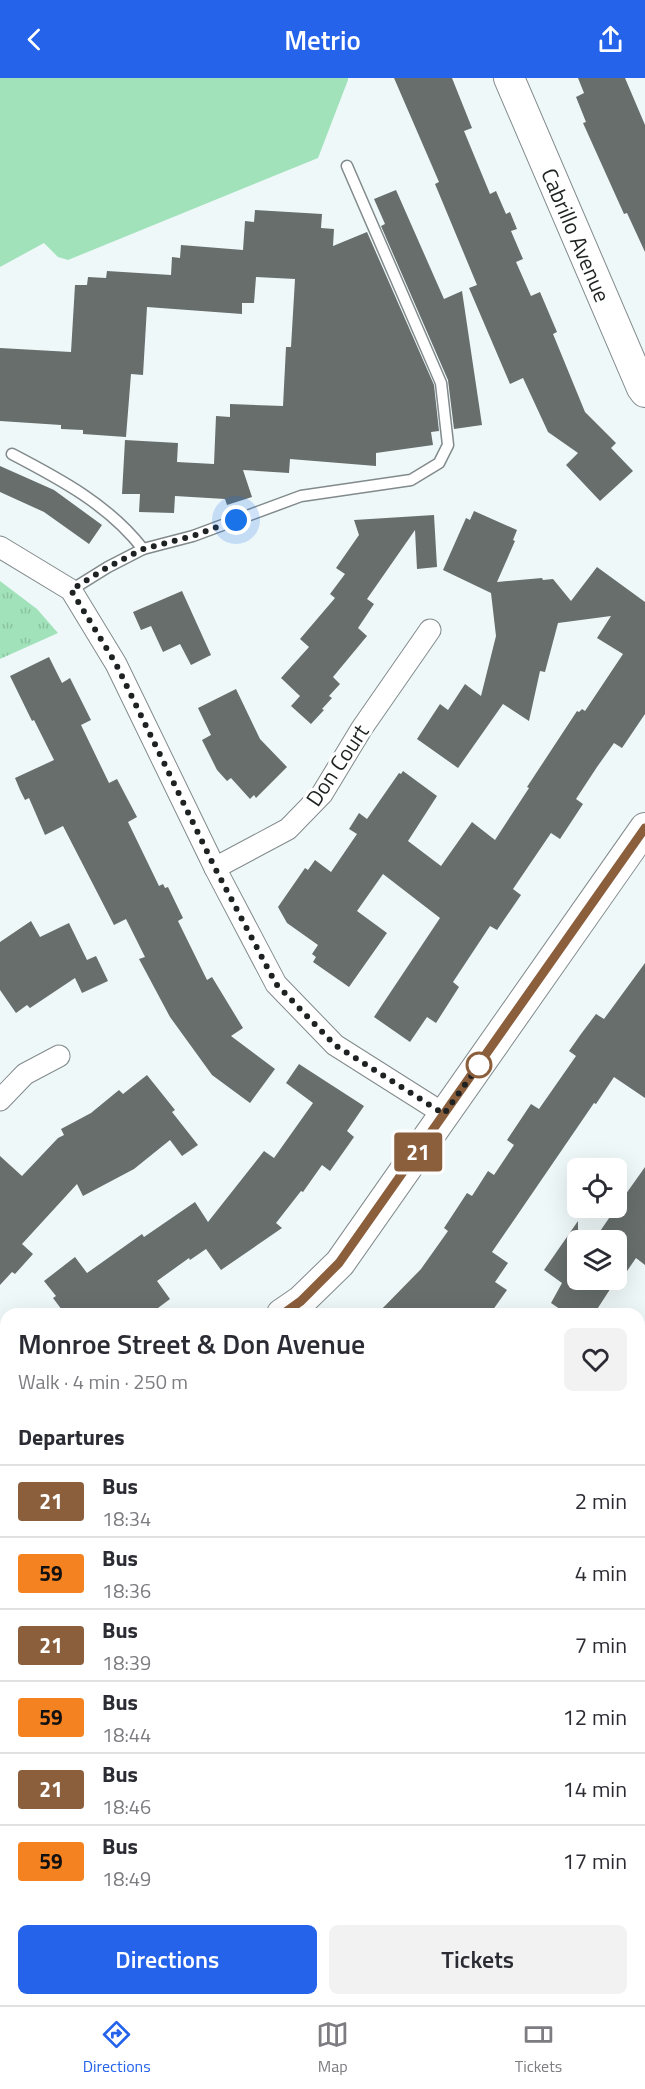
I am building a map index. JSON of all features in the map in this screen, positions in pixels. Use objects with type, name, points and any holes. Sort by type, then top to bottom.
[{"type":"main road","name":"Cabrillo Avenue","points":[[509,78],[645,392]]},
{"type":"main road","points":[[291,1308],[301,1301],[339,1263],[645,828]]},
{"type":"street","points":[[0,547],[71,590],[116,664],[215,868],[276,984],[335,1045],[444,1114]]},
{"type":"street","name":"Don Court","points":[[215,868],[288,829],[322,794],[362,728],[430,630]]},
{"type":"street","points":[[0,1100],[25,1074],[59,1056]]},
{"type":"lane","points":[[71,590],[143,549],[193,536],[301,496],[411,480],[439,463],[448,445],[441,383],[347,166]]},
{"type":"lane","points":[[12,454],[59,479],[89,499],[116,519],[143,549]]},
{"type":"green space","points":[[0,78],[348,78],[348,80],[318,158],[68,260],[58,257],[44,243],[0,267]]},
{"type":"green space","points":[[0,581],[37,609],[58,633],[0,659]]},
{"type":"building","points":[[394,78],[452,78],[472,128],[464,131],[490,194],[496,191],[506,214],[510,212],[517,229],[511,231],[523,259],[516,262],[531,296],[540,292],[557,332],[553,334],[585,412],[616,443],[611,448],[633,471],[600,501],[566,465],[578,453],[548,432],[523,378],[510,384],[469,288],[477,285],[435,184],[439,182]]},
{"type":"building","points":[[578,78],[625,78],[645,125],[645,252],[627,213],[624,214],[583,123],[586,122],[576,97],[584,93]]},
{"type":"building","points":[[396,190],[444,299],[462,291],[482,425],[454,429],[448,380],[381,226],[385,224],[374,199]]},
{"type":"building","points":[[255,210],[322,214],[321,228],[334,229],[333,246],[367,232],[434,385],[439,431],[431,432],[433,445],[376,453],[376,466],[290,459],[289,473],[243,470],[252,497],[227,505],[225,499],[175,496],[174,513],[139,512],[140,494],[122,494],[125,440],[178,443],[177,462],[214,464],[216,416],[230,417],[230,404],[283,406],[286,347],[291,347],[295,279],[256,277],[254,303],[242,303],[242,314],[147,307],[143,375],[131,374],[126,437],[83,434],[83,430],[61,429],[61,425],[0,421],[0,348],[71,352],[75,285],[87,285],[88,277],[106,278],[107,271],[171,275],[172,257],[180,258],[181,245],[243,250],[245,221],[254,222]]},
{"type":"building","points":[[0,466],[54,490],[102,525],[89,544],[44,512],[0,492]]},
{"type":"building","points":[[474,511],[517,530],[513,540],[515,541],[497,582],[553,579],[571,601],[597,567],[645,602],[645,714],[622,748],[614,743],[597,767],[576,799],[583,804],[560,839],[551,833],[513,889],[521,895],[497,930],[490,926],[453,982],[459,987],[436,1023],[427,1017],[410,1042],[374,1017],[440,918],[383,874],[357,911],[387,933],[349,987],[313,962],[316,957],[312,954],[318,945],[287,923],[278,907],[305,868],[308,870],[315,860],[331,872],[357,834],[349,829],[359,813],[367,819],[399,773],[403,771],[437,796],[408,841],[441,866],[472,822],[495,840],[577,711],[582,709],[585,711],[623,654],[597,638],[611,616],[558,623],[545,672],[540,671],[529,721],[503,704],[458,768],[417,739],[440,704],[448,710],[465,684],[481,696],[496,636],[491,593],[443,570],[466,518],[470,520]]},
{"type":"building","points":[[434,515],[437,567],[417,569],[415,530],[367,599],[374,604],[358,628],[367,636],[333,677],[340,684],[329,696],[332,698],[322,709],[324,710],[311,724],[291,706],[300,696],[281,678],[309,647],[300,639],[335,598],[330,594],[345,574],[336,568],[359,535],[354,520]]},
{"type":"building","points":[[182,591],[211,655],[191,665],[180,644],[163,652],[151,626],[141,630],[133,612]]},
{"type":"building","points":[[49,657],[62,683],[70,678],[91,720],[81,725],[109,783],[117,779],[137,817],[128,822],[159,886],[163,884],[165,888],[168,887],[183,918],[178,921],[207,980],[212,977],[243,1028],[231,1036],[275,1069],[250,1103],[212,1075],[170,1017],[139,959],[145,957],[126,919],[114,925],[63,826],[45,835],[29,798],[25,800],[20,790],[15,778],[54,760],[10,676]]},
{"type":"building","points":[[236,689],[260,739],[287,767],[256,798],[254,795],[250,799],[231,778],[227,781],[217,770],[202,740],[211,735],[198,708]]},
{"type":"building","points":[[31,921],[40,937],[69,923],[87,960],[96,956],[108,981],[82,993],[75,978],[30,1008],[27,1005],[16,1013],[0,990],[0,942]]},
{"type":"building","points":[[645,963],[645,1098],[614,1077],[596,1104],[594,1103],[492,1252],[508,1263],[495,1282],[507,1290],[494,1308],[383,1308],[421,1269],[448,1231],[444,1228],[467,1193],[472,1196],[488,1171],[494,1175],[514,1145],[507,1140],[531,1104],[539,1109],[576,1056],[569,1051],[596,1014],[604,1019]]},
{"type":"building","points":[[299,1064],[364,1106],[347,1131],[354,1137],[330,1171],[322,1165],[303,1192],[301,1191],[276,1223],[282,1228],[221,1270],[206,1249],[190,1260],[189,1258],[157,1281],[170,1299],[158,1308],[60,1308],[53,1298],[56,1296],[44,1281],[75,1257],[87,1273],[142,1234],[144,1237],[195,1202],[208,1222],[264,1151],[274,1158],[313,1103],[286,1083]]},
{"type":"building","points":[[147,1075],[175,1110],[172,1112],[198,1145],[182,1156],[170,1140],[134,1169],[83,1196],[77,1184],[22,1244],[33,1254],[15,1274],[12,1272],[0,1285],[0,1156],[22,1176],[58,1138],[64,1135],[61,1129],[91,1113],[119,1090],[123,1094]]},
{"type":"building","points":[[645,1167],[645,1265],[636,1258],[627,1271],[627,1230],[601,1230],[609,1218],[627,1218],[627,1192]]},
{"type":"building","points":[[578,1221],[578,1230],[572,1230]]},
{"type":"building","points":[[567,1237],[567,1290],[610,1290],[598,1308],[558,1308],[551,1303],[562,1283],[544,1270]]},
{"type":"bus line","name":"21","points":[[291,1308],[339,1263],[645,828]]},
{"type":"route","points":[[236,520],[193,536],[143,549],[71,590],[116,664],[215,868],[276,984],[335,1045],[444,1114],[479,1065]]}]
